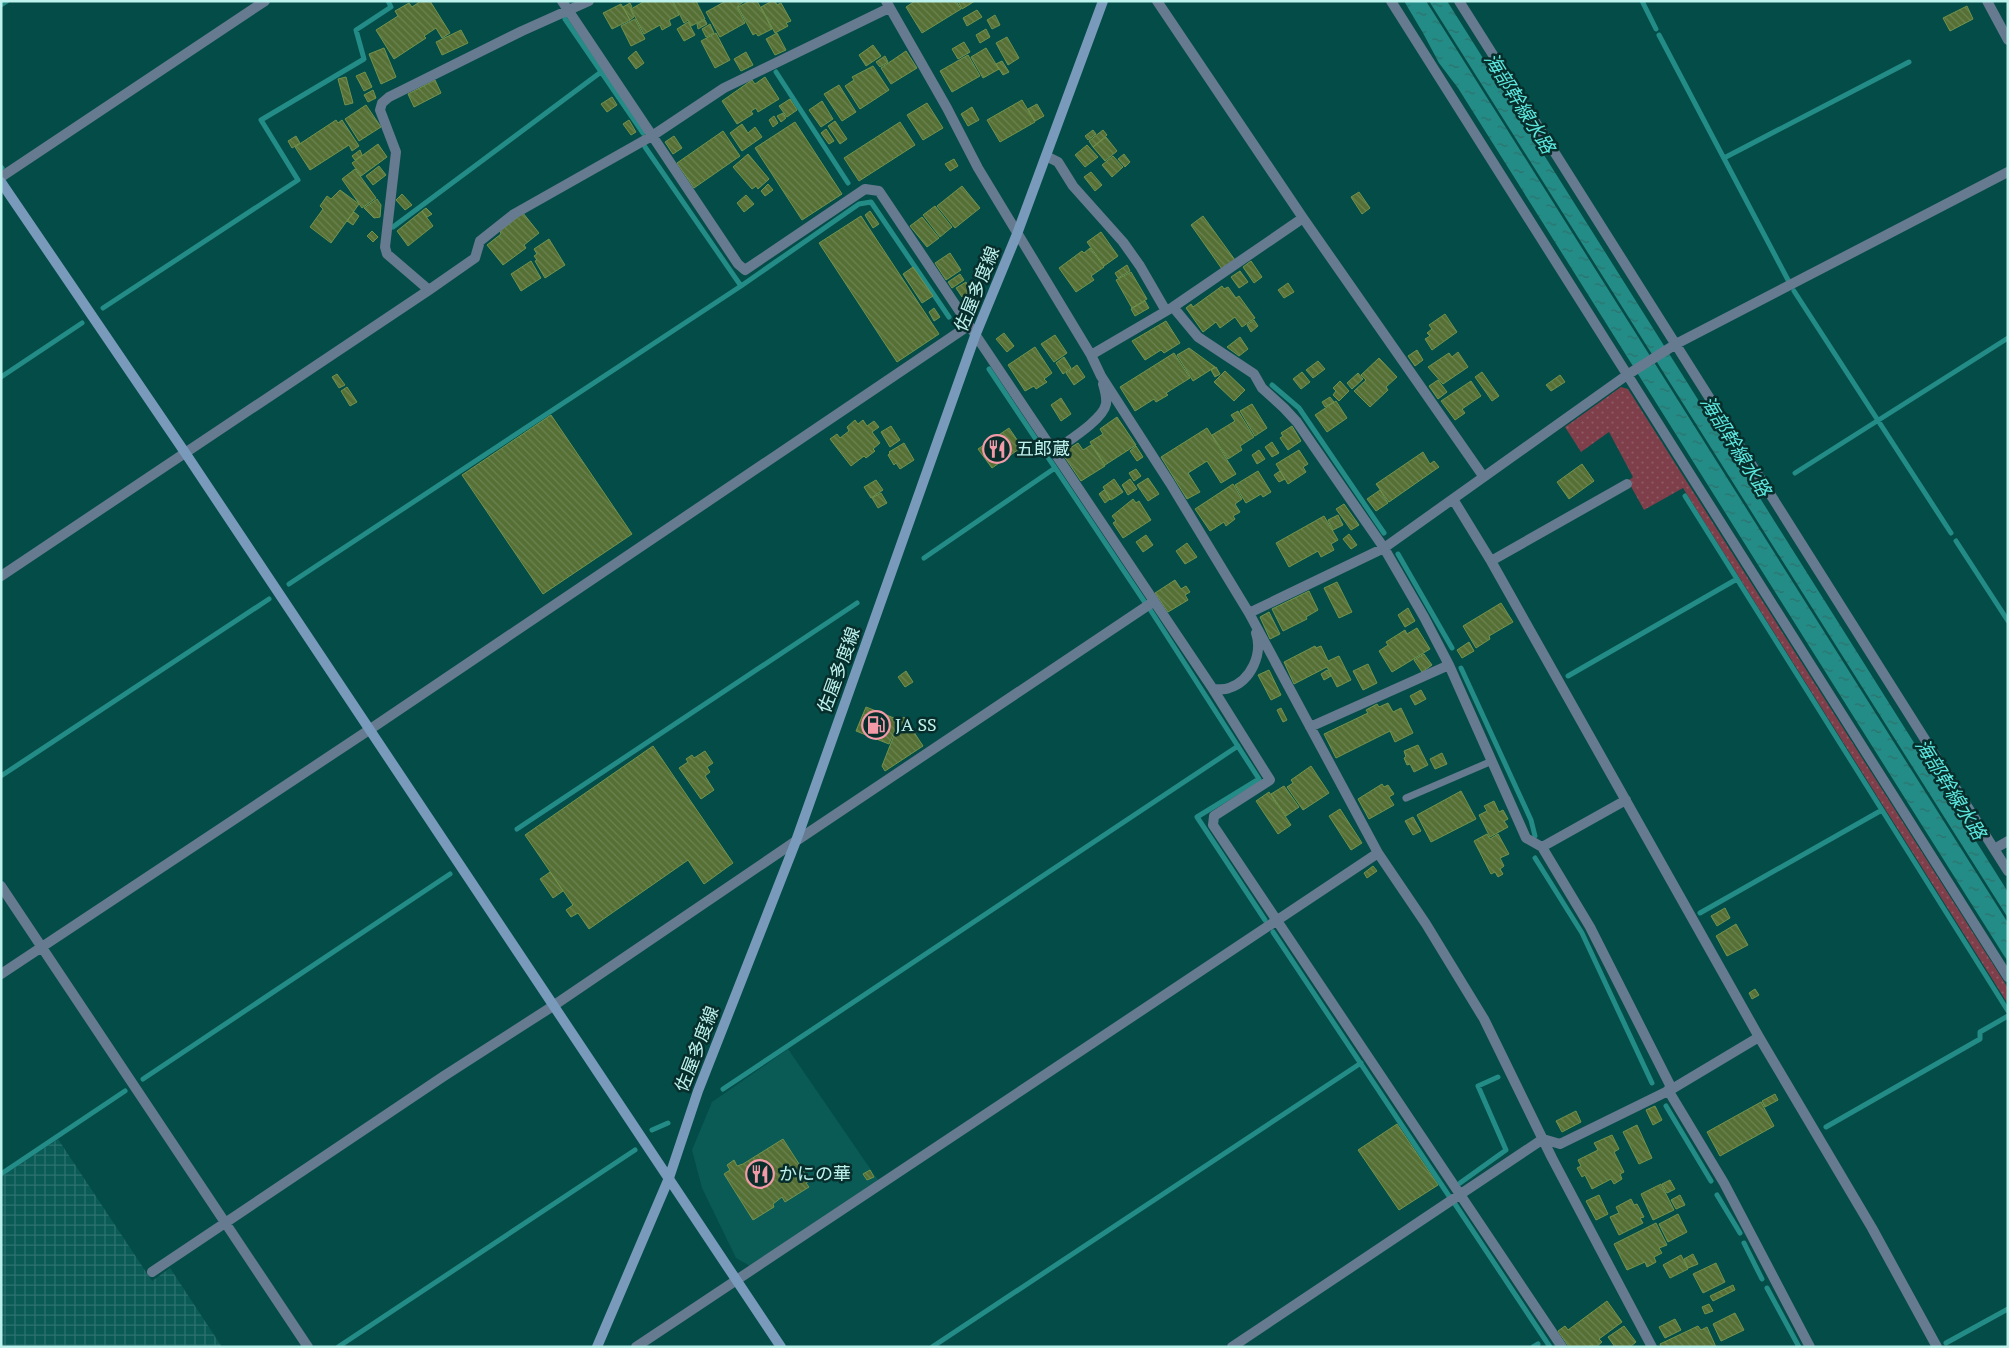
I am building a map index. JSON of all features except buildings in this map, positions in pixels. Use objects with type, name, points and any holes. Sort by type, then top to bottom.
[{"type":"main road","name":"佐屋多度線","points":[[597,1347],[669,1178],[698,1092],[796,841],[975,336],[1017,234],[1103,1]]},
{"type":"main road","points":[[1,182],[186,454],[781,1347]]},
{"type":"street","points":[[1,177],[265,1]]},
{"type":"street","points":[[430,290],[387,254],[385,247],[396,152],[380,110],[382,103],[398,92],[565,6],[589,1]]},
{"type":"street","points":[[1157,1],[1303,218],[1483,476]]},
{"type":"street","points":[[1391,1],[1629,374],[2008,977]]},
{"type":"street","points":[[1459,1],[1673,346],[2008,871]]},
{"type":"street","points":[[1988,1],[2008,40]]},
{"type":"street","points":[[1,576],[430,290],[475,258],[480,240],[514,214],[652,136],[724,88],[887,4],[947,108],[978,168],[1091,355],[1101,376],[1170,483],[1249,613],[1378,853],[1426,924],[1484,1019],[1543,1139],[1652,1347]]},
{"type":"street","points":[[565,6],[738,264],[745,270],[865,189],[879,191],[1213,689],[1270,780],[1214,816],[1213,825],[1562,1347]]},
{"type":"street","points":[[1046,156],[1058,162],[1073,186],[1123,242],[1169,309],[1198,337],[1254,374],[1262,388],[1297,422],[1384,548],[1449,665],[1526,838],[1542,848],[1601,946],[1670,1090],[1724,1183],[1810,1347]]},
{"type":"street","points":[[1249,613],[1384,548],[1453,500],[1483,476],[1629,374],[1673,346],[2008,172]]},
{"type":"street","points":[[1091,355],[1169,309],[1303,218]]},
{"type":"street","points":[[1,974],[369,730],[968,326]]},
{"type":"street","points":[[1053,452],[1101,415],[1106,405],[1106,394],[1101,376]]},
{"type":"street","points":[[1491,561],[1627,484]]},
{"type":"street","points":[[1453,500],[1491,561],[1759,1037],[1872,1228],[1937,1347]]},
{"type":"street","points":[[152,1272],[444,1076],[553,1006],[1153,602]]},
{"type":"street","points":[[1213,689],[1226,689],[1240,683],[1248,676],[1260,643],[1249,613]]},
{"type":"street","points":[[1310,726],[1449,665]]},
{"type":"street","points":[[1542,848],[1626,800]]},
{"type":"street","points":[[1994,849],[2008,840]]},
{"type":"street","points":[[636,1347],[1378,853]]},
{"type":"street","points":[[1,886],[308,1347]]},
{"type":"street","points":[[1543,1139],[1560,1144],[1670,1090],[1759,1037]]},
{"type":"street","points":[[1232,1347],[1543,1139]]},
{"type":"lane","points":[[1406,798],[1492,761]]},
{"type":"shaded area","points":[[1621,387],[1628,389],[2008,988],[2008,1004],[1683,488],[1644,510],[1628,481],[1633,477],[1609,432],[1581,452],[1565,427]]},
{"type":"shaded area","points":[[788,1049],[878,1180],[750,1266],[736,1258],[702,1188],[692,1150],[712,1102]]},
{"type":"shaded area","points":[[58,1139],[152,1281],[170,1268],[222,1347],[1,1347],[1,1177]]},
{"type":"water","points":[[1404,1],[1426,1],[2008,923],[2008,962],[1458,88],[1439,63]]},
{"type":"water","points":[[1429,1],[1447,1],[2008,892],[2008,918]]},
{"type":"waterway","points":[[1,5],[7,1]]},
{"type":"waterway","points":[[103,308],[298,180],[261,120],[364,59],[356,30],[391,7],[388,1]]},
{"type":"waterway","points":[[1642,1],[1656,29]]},
{"type":"waterway","points":[[565,19],[643,133]]},
{"type":"waterway","points":[[1659,35],[1788,280]]},
{"type":"waterway","points":[[1724,158],[1909,62]]},
{"type":"waterway","points":[[393,227],[601,72]]},
{"type":"waterway","points":[[776,72],[848,183]]},
{"type":"waterway","points":[[645,147],[741,286],[859,204],[871,202],[949,317]]},
{"type":"waterway","points":[[289,584],[741,286]]},
{"type":"waterway","points":[[1794,291],[1951,533]]},
{"type":"waterway","points":[[1,377],[82,323]]},
{"type":"waterway","points":[[1795,473],[2008,338]]},
{"type":"waterway","points":[[989,369],[1144,601]]},
{"type":"waterway","points":[[1272,385],[1299,408],[1384,533]]},
{"type":"waterway","points":[[924,558],[1055,468]]},
{"type":"waterway","points":[[1685,496],[2008,1011]]},
{"type":"waterway","points":[[1956,541],[2008,621]]},
{"type":"waterway","points":[[1398,554],[1452,648]]},
{"type":"waterway","points":[[1568,676],[1737,579]]},
{"type":"waterway","points":[[1,776],[269,599]]},
{"type":"waterway","points":[[517,829],[857,603]]},
{"type":"waterway","points":[[1151,611],[1259,779],[1197,817],[1265,920]]},
{"type":"waterway","points":[[1461,668],[1531,820],[1535,836]]},
{"type":"waterway","points":[[723,1089],[1238,746]]},
{"type":"waterway","points":[[1700,913],[1882,810]]},
{"type":"waterway","points":[[1535,858],[1582,933],[1652,1083]]},
{"type":"waterway","points":[[143,1079],[450,874]]},
{"type":"waterway","points":[[1273,932],[1449,1196]]},
{"type":"waterway","points":[[1826,1127],[1980,1039],[1980,1032],[2008,1016]]},
{"type":"waterway","points":[[932,1347],[1361,1063]]},
{"type":"waterway","points":[[1460,1183],[1506,1150],[1478,1086],[1498,1077]]},
{"type":"waterway","points":[[1,1174],[125,1091]]},
{"type":"waterway","points":[[1666,1106],[1711,1181]]},
{"type":"waterway","points":[[652,1130],[668,1123]]},
{"type":"waterway","points":[[338,1347],[635,1150]]},
{"type":"waterway","points":[[1717,1195],[1740,1233]]},
{"type":"waterway","points":[[1455,1204],[1550,1347]]},
{"type":"waterway","points":[[1744,1243],[1762,1279]]},
{"type":"waterway","points":[[1767,1288],[1799,1347]]},
{"type":"waterway","points":[[1946,1343],[2008,1309]]},
{"type":"waterway","points":[[1533,1347],[1538,1344]]},
{"type":"place","name":"五郎蔵","points":[[997,449]]},
{"type":"place","name":"JA SS","points":[[876,725]]},
{"type":"place","name":"かにの華","points":[[760,1174]]},
{"type":"water label","name":"海部幹線水路","points":[[1520,103]]},
{"type":"water label","name":"海部幹線水路","points":[[1736,446]]},
{"type":"water label","name":"海部幹線水路","points":[[1951,789]]}]
